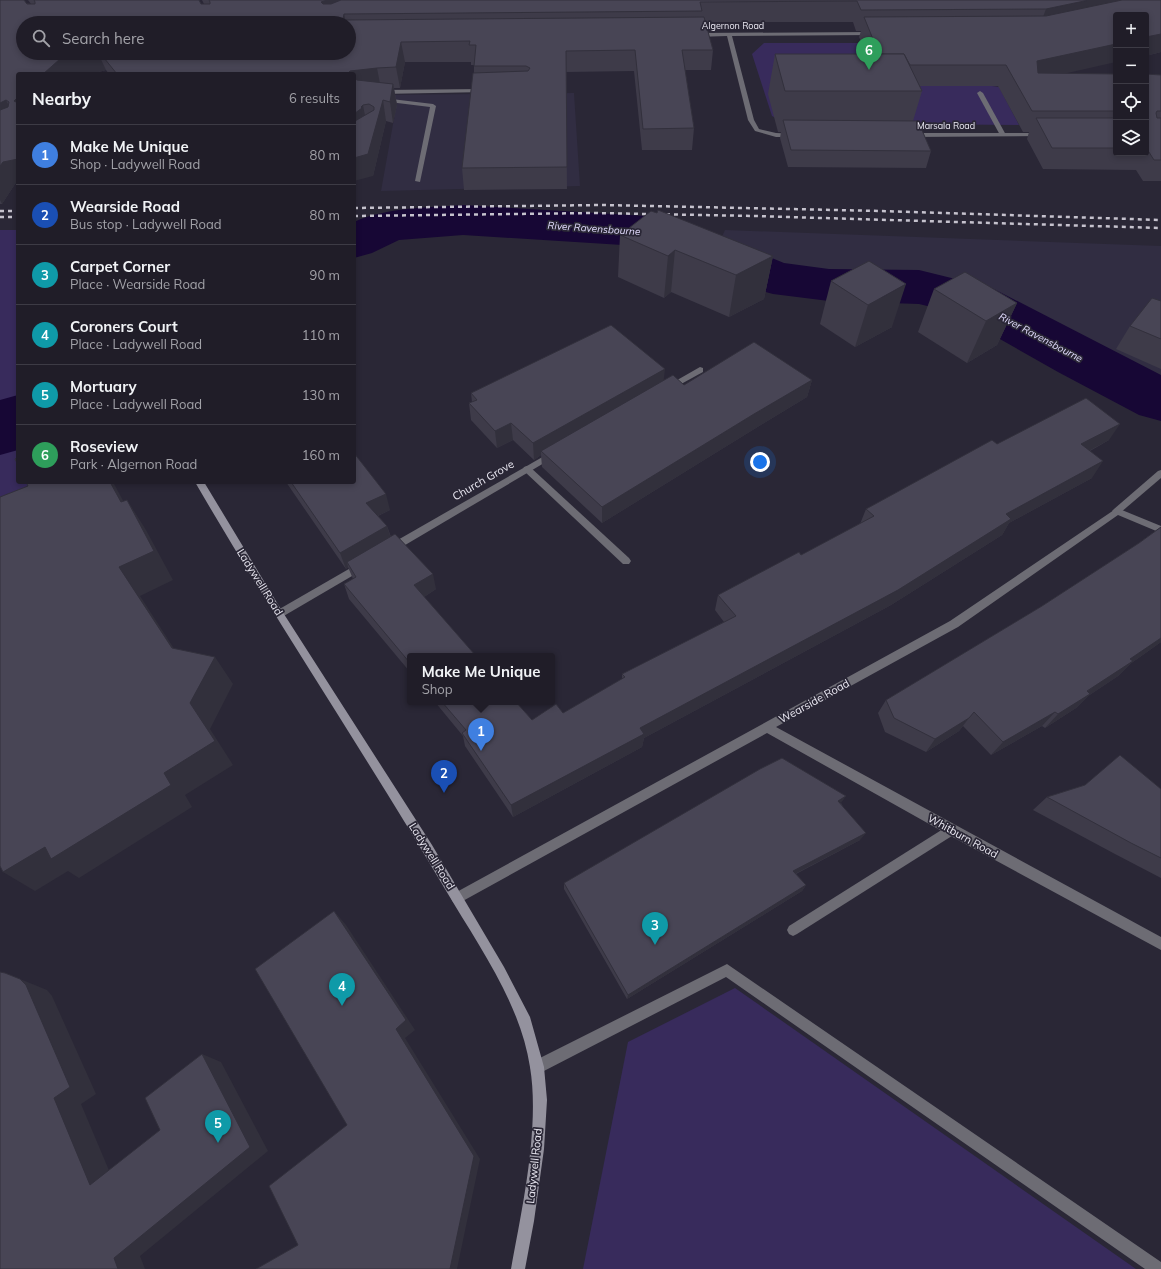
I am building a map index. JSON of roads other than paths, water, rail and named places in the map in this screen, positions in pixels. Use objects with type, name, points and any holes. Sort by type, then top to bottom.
[{"type":"main road","name":"Ladywell Road","points":[[200,484],[279,614],[458,898],[524,1017],[537,1067],[540,1100],[537,1149],[527,1221],[518,1269]]},
{"type":"street","name":"Algernon Road","points":[[691,36],[875,34]]},
{"type":"street","points":[[729,35],[750,120],[757,130],[776,135],[800,135]]},
{"type":"street","points":[[356,97],[381,92],[489,90]]},
{"type":"street","points":[[980,93],[1003,135]]},
{"type":"street","points":[[356,97],[433,106],[418,181]]},
{"type":"street","name":"Marsala Road","points":[[902,135],[1048,135]]},
{"type":"street","points":[[659,393],[700,370]]},
{"type":"street","name":"Church Grove","points":[[384,553],[561,449]]},
{"type":"street","points":[[527,469],[626,561]]},
{"type":"street","name":"Wearside Road","points":[[458,898],[954,624],[1117,511],[1161,473]]},
{"type":"street","points":[[1117,511],[1161,530]]},
{"type":"street","points":[[279,614],[370,561]]},
{"type":"street","name":"Whitburn Road","points":[[766,727],[1161,944]]},
{"type":"street","points":[[793,930],[951,830]]},
{"type":"street","points":[[537,1067],[728,970],[1158,1269]]},
{"type":"waterway","name":"River Ravensbourne","points":[[356,241],[388,226],[463,220],[663,232],[773,278],[829,285],[919,287],[972,300],[1079,358],[1161,400]]},
{"type":"waterway","name":"River Ravensbourne","points":[[0,433],[16,418]]},
{"type":"railway","points":[[356,208],[604,205],[882,211],[1161,220]]},
{"type":"railway","points":[[0,211],[16,211]]},
{"type":"railway","points":[[356,216],[595,213],[754,216],[1161,228]]},
{"type":"railway","points":[[0,217],[16,217]]},
{"type":"place","name":"Roseview","points":[[869,70]]},
{"type":"place","name":"Make Me Unique","points":[[481,751]]},
{"type":"place","name":"Wearside Road","points":[[444,793]]},
{"type":"place","name":"Carpet Corner","points":[[655,945]]},
{"type":"place","name":"Coroners Court","points":[[342,1006]]},
{"type":"place","name":"Mortuary","points":[[218,1143]]}]
